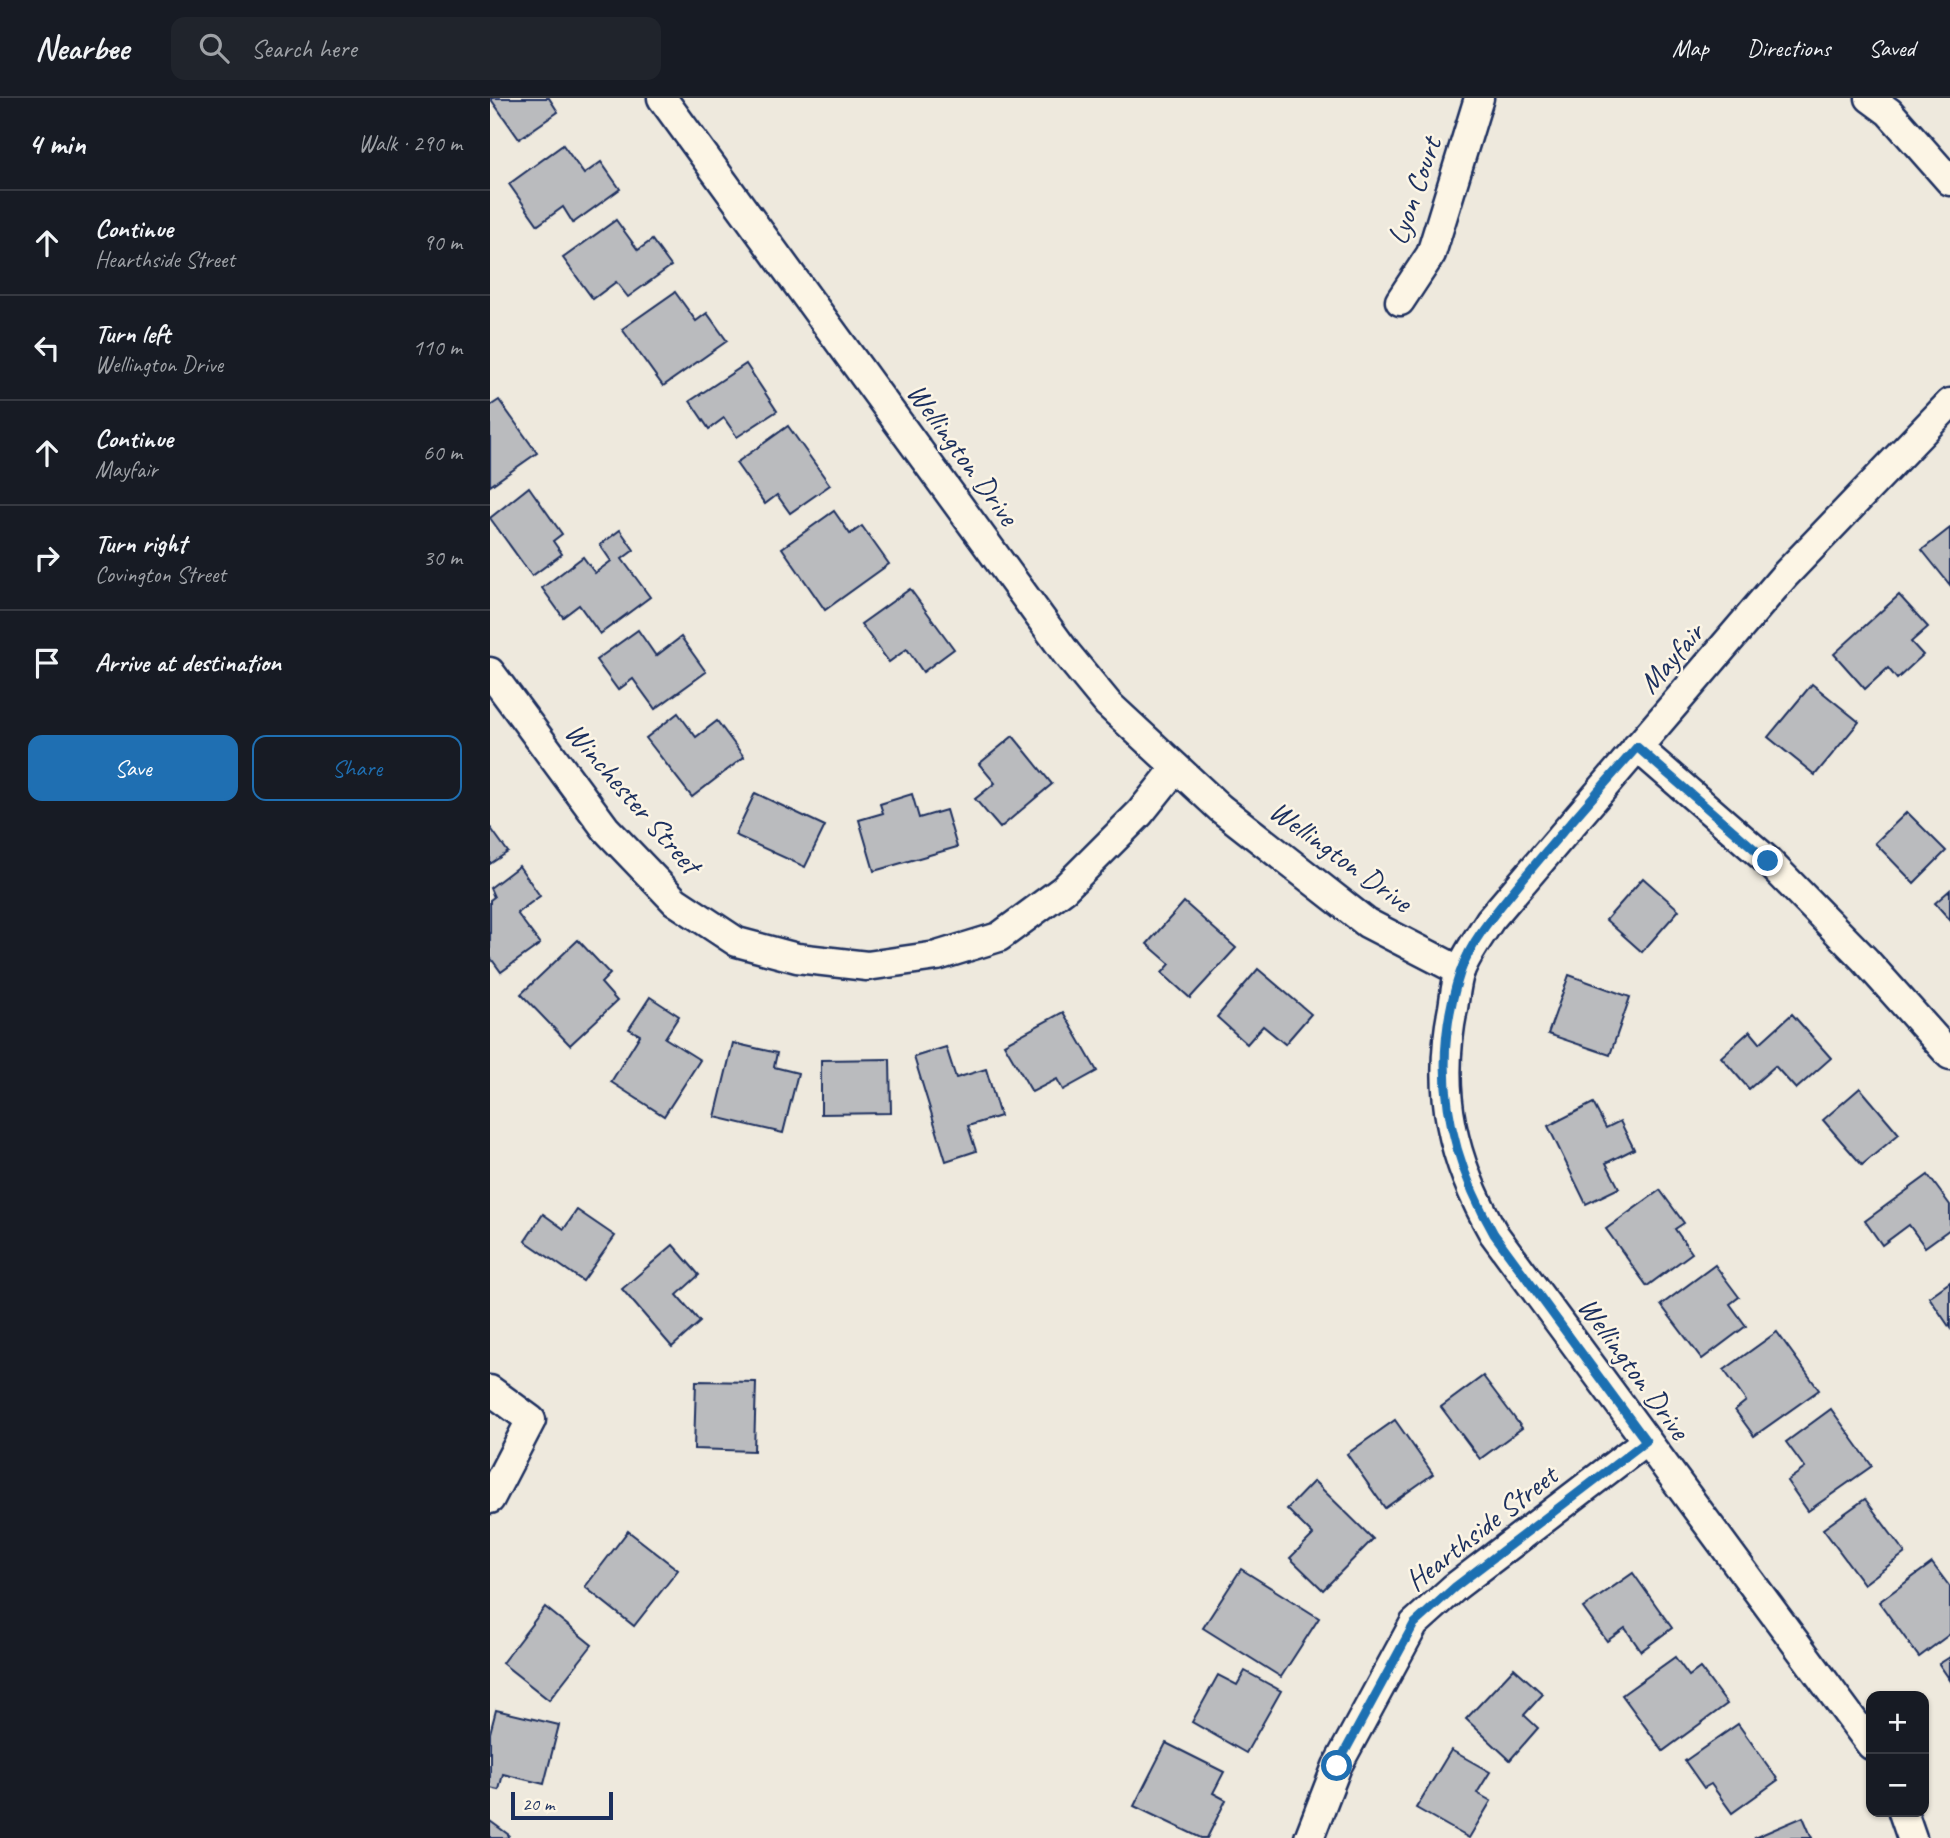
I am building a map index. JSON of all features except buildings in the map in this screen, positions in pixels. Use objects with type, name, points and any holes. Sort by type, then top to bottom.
[{"type":"street","name":"Wellington Drive","points":[[662,98],[1066,653],[1108,704],[1220,808],[1367,923],[1460,971],[1447,1038],[1444,1092],[1457,1152],[1474,1198],[1494,1234],[1866,1738]]},
{"type":"street","name":"Lyon Court","points":[[1400,301],[1431,254],[1479,98]]},
{"type":"street","points":[[1870,98],[1889,112],[1950,181]]},
{"type":"street","name":"Mayfair","points":[[1460,971],[1490,920],[1785,575],[1950,403]]},
{"type":"street","name":"Winchester Street","points":[[490,672],[606,828],[675,901],[737,942],[797,958],[867,966],[937,956],[999,937],[1064,889],[1140,813],[1176,768]]},
{"type":"street","points":[[1637,747],[1768,861],[1865,960],[1950,1055]]},
{"type":"street","points":[[490,1390],[531,1420],[490,1499]]},
{"type":"street","name":"Hearthside Street","points":[[1309,1838],[1337,1766],[1414,1624],[1455,1587],[1646,1441]]},
{"type":"street","points":[[1905,1817],[1912,1838]]},
{"type":"route","points":[[1337,1766],[1414,1624],[1455,1587],[1646,1441],[1494,1234],[1474,1198],[1457,1152],[1444,1092],[1447,1038],[1460,971],[1490,920],[1559,835],[1637,747],[1768,861]]}]
